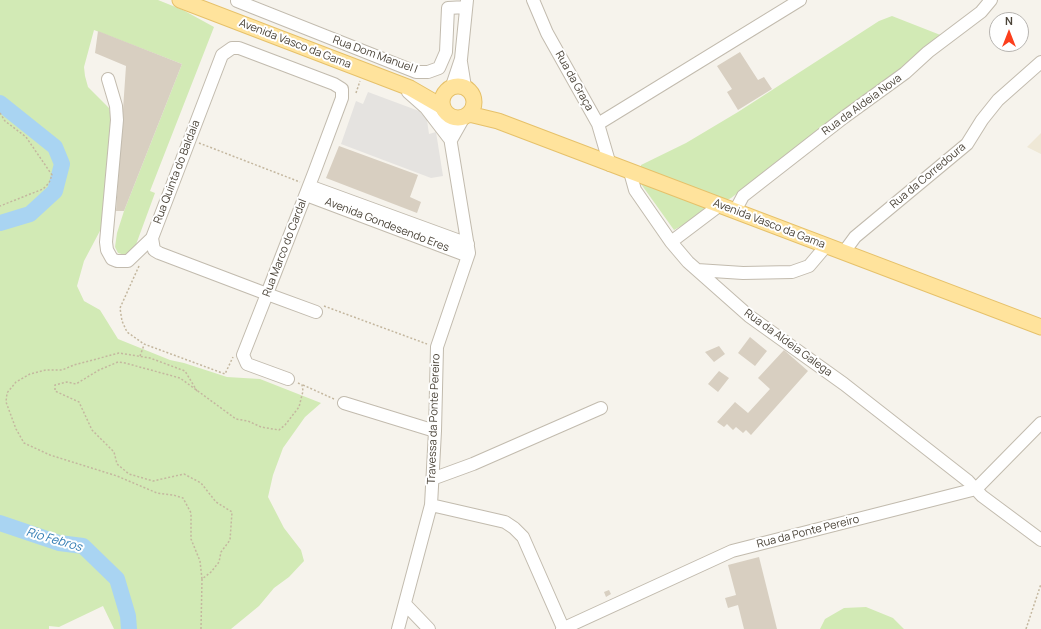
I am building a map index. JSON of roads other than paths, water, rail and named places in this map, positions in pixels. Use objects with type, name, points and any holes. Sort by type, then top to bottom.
[{"type":"main road","name":"Avenida Vasco da Gama","points":[[180,0],[404,86],[457,118],[469,111],[473,96],[454,88],[404,86]]},
{"type":"main road","points":[[444,110],[442,101],[454,88]]},
{"type":"main road","name":"Avenida Vasco da Gama","points":[[469,111],[1041,327]]},
{"type":"street","name":"Rua da Graça","points":[[534,0],[547,33],[598,124],[610,165]]},
{"type":"street","points":[[598,124],[800,0]]},
{"type":"street","name":"Rua da Aldeia Nova","points":[[735,211],[743,196],[843,118],[905,73],[928,52],[981,12],[991,0]]},
{"type":"street","name":"Rua Dom Manuel I","points":[[237,1],[416,72],[428,72],[439,68],[446,52],[448,8],[467,4]]},
{"type":"street","points":[[454,88],[461,59],[467,4]]},
{"type":"street","name":"Rua Quinta do Baldaia","points":[[318,308],[267,294],[159,253],[154,250],[152,238],[222,55],[232,48],[238,48],[334,84],[342,89]]},
{"type":"street","name":"Rua da Corredoura","points":[[844,252],[855,237],[967,144],[982,120],[998,100],[1041,62]]},
{"type":"street","points":[[108,79],[116,106],[117,120],[106,242],[107,250],[112,259],[117,261],[128,261],[152,238]]},
{"type":"street","points":[[404,86],[426,108],[451,140],[469,111]]},
{"type":"street","name":"Rua Marco do Cardal","points":[[288,379],[247,364],[243,355],[342,98],[342,89]]},
{"type":"street","name":"Travessa da Ponte Pereiro","points":[[398,629],[431,505],[436,431],[437,347],[468,250],[451,140],[444,110]]},
{"type":"street","name":"Rua da Aldeia Galega","points":[[630,172],[635,190],[671,242],[697,270],[749,316],[844,384],[968,481],[982,496],[1041,540]]},
{"type":"street","name":"Avenida Gondesendo Eres","points":[[307,190],[468,250]]},
{"type":"street","points":[[671,242],[720,205]]},
{"type":"street","points":[[697,270],[743,273],[792,272],[809,266],[826,246]]},
{"type":"street","points":[[344,402],[436,431]]},
{"type":"street","points":[[432,479],[473,464],[601,408]]},
{"type":"street","points":[[976,489],[1041,423]]},
{"type":"street","name":"Rua da Ponte Pereiro","points":[[563,629],[732,551],[976,489]]},
{"type":"street","points":[[431,505],[505,522],[514,528],[523,537],[563,629]]},
{"type":"street","points":[[405,604],[429,629]]},
{"type":"waterway","name":"Rio Febros","points":[[0,103],[55,147],[62,164],[55,191],[30,214],[0,223]]},
{"type":"waterway","name":"Rio Febros","points":[[0,523],[59,543],[83,546],[117,579],[128,616],[129,629]]}]
